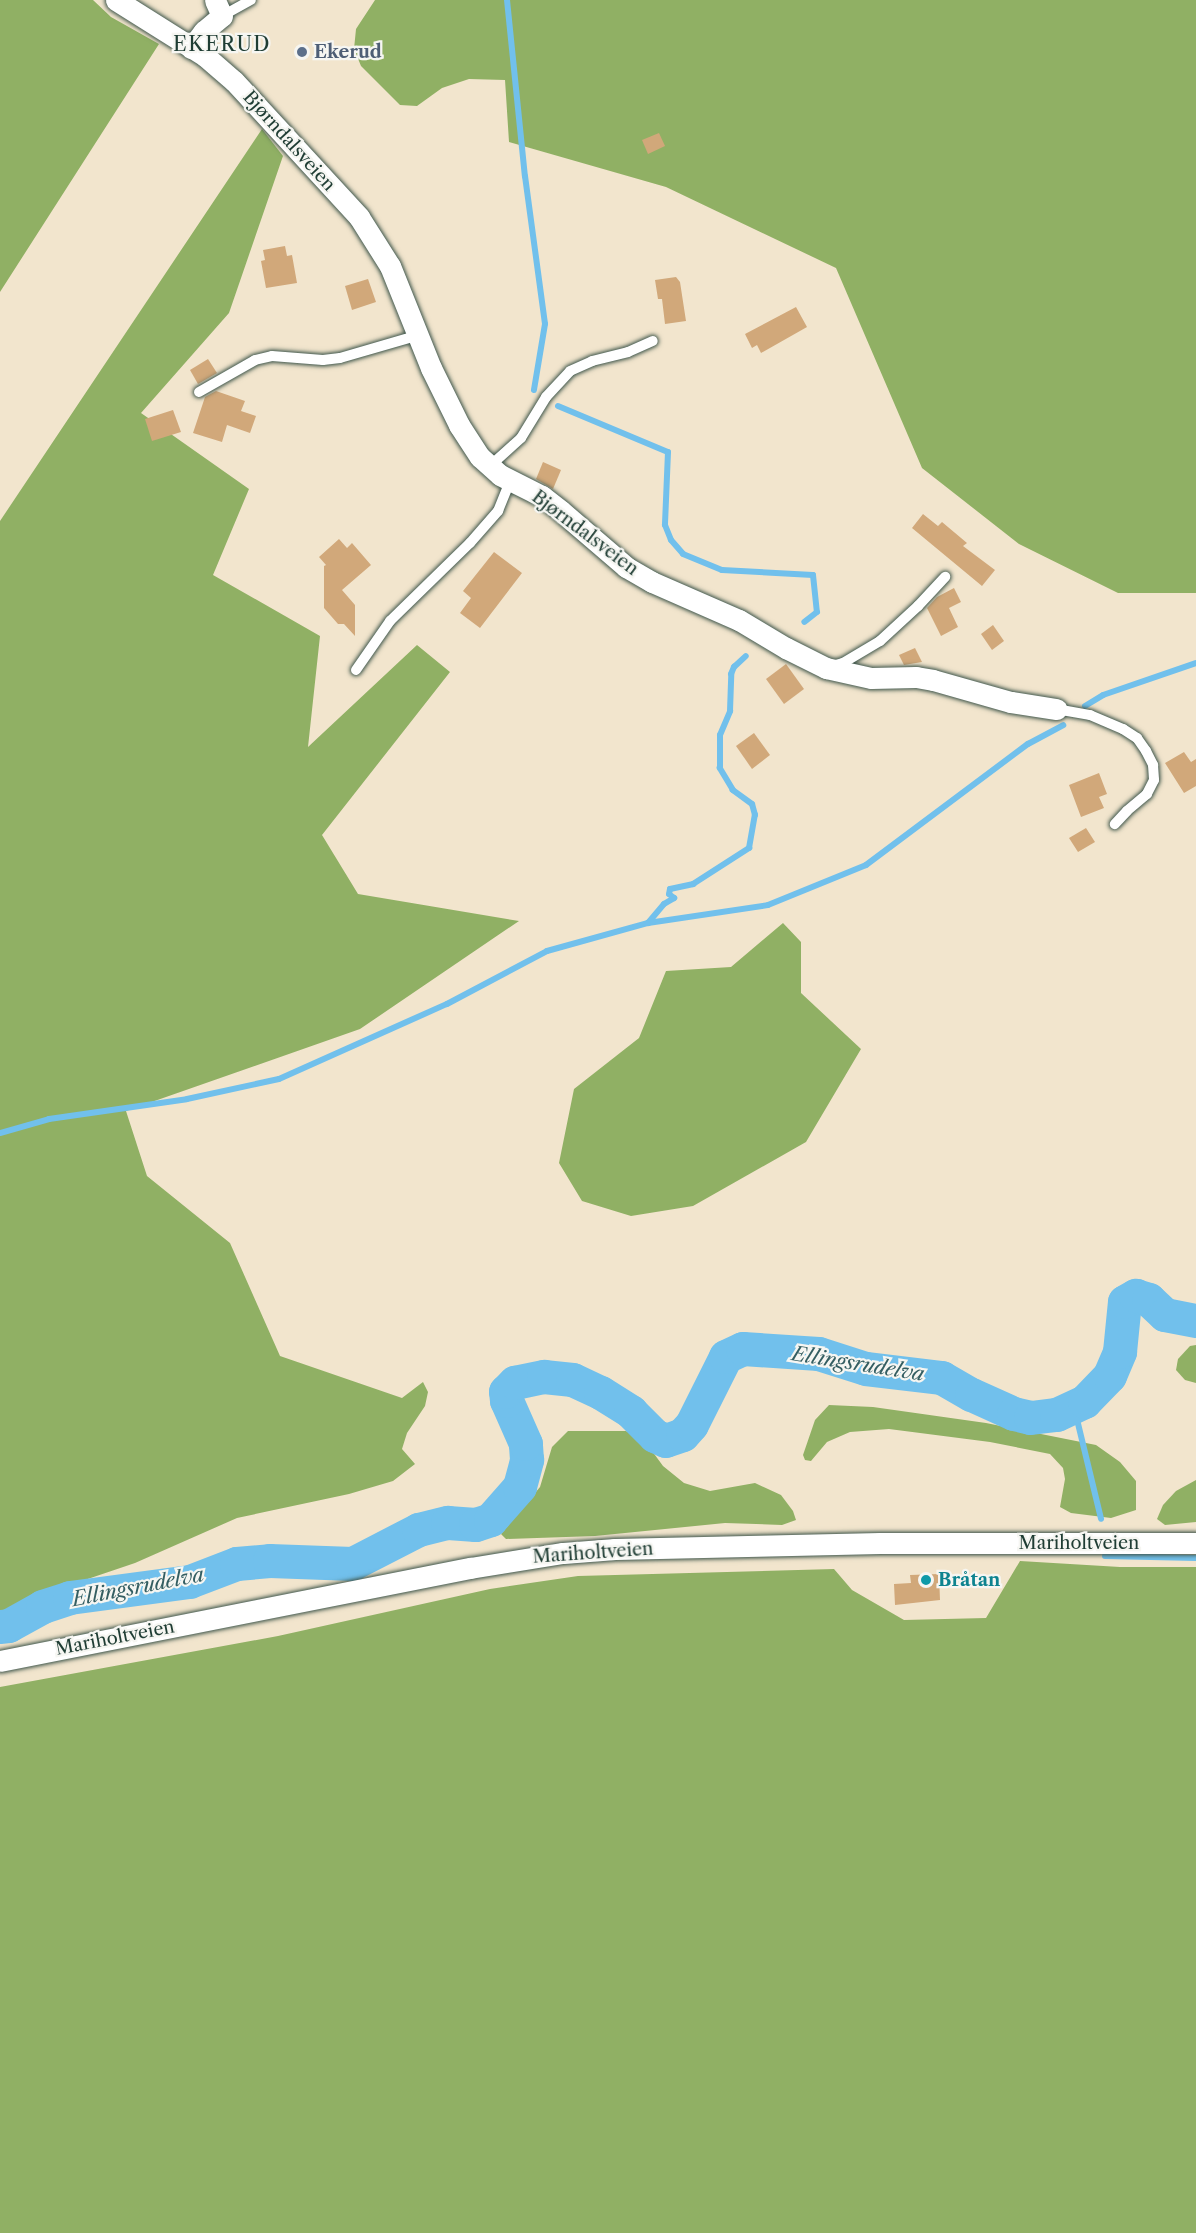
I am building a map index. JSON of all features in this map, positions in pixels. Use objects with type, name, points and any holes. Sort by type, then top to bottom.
[{"type":"street","name":"Bjørndalsveien","points":[[116,0],[217,66],[253,99],[359,217],[390,266],[420,335],[431,368],[459,425],[472,446],[490,466],[510,481],[542,496],[626,567],[652,582],[739,620],[786,648],[826,668],[871,678],[916,677],[933,680],[1011,702],[1056,709]]},
{"type":"street","points":[[191,48],[218,8]]},
{"type":"street","name":"Mariholtveien","points":[[0,1661],[489,1564],[564,1553],[615,1549],[880,1543],[1196,1543]]},
{"type":"lane","points":[[218,8],[251,0]]},
{"type":"lane","points":[[199,392],[255,360],[272,356],[316,360],[340,358],[420,335]]},
{"type":"lane","points":[[490,466],[521,438],[546,397],[570,371],[592,361],[628,352],[653,340]]},
{"type":"lane","points":[[356,670],[390,621],[498,510],[510,481]]},
{"type":"lane","points":[[826,668],[843,663],[880,641],[945,577]]},
{"type":"lane","points":[[1056,709],[1090,715],[1123,729],[1137,738],[1146,750],[1153,765],[1154,780],[1147,794],[1115,825]]},
{"type":"green space","points":[[0,0],[93,0],[111,17],[159,44],[0,292]]},
{"type":"green space","points":[[375,0],[1196,0],[1196,593],[1118,593],[1019,544],[922,468],[836,268],[666,187],[509,142],[505,80],[469,79],[442,88],[417,106],[400,105],[361,66],[354,49],[356,29]]},
{"type":"green space","points":[[262,129],[283,156],[229,313],[141,413],[249,489],[213,575],[320,636],[308,747],[417,645],[450,672],[322,835],[358,894],[519,921],[360,1029],[126,1111],[147,1176],[230,1243],[280,1356],[402,1398],[423,1382],[428,1392],[425,1406],[407,1433],[402,1449],[415,1464],[393,1481],[349,1494],[237,1518],[135,1563],[67,1586],[0,1621],[0,521]]},
{"type":"green space","points":[[783,923],[801,942],[801,993],[861,1049],[806,1142],[693,1206],[631,1216],[582,1201],[559,1163],[574,1089],[639,1038],[666,971],[731,967]]},
{"type":"green space","points":[[1196,1345],[1196,1383],[1185,1380],[1176,1370],[1178,1359],[1190,1346]]},
{"type":"green space","points":[[829,1405],[873,1407],[986,1423],[1096,1445],[1120,1462],[1136,1481],[1136,1510],[1111,1518],[1071,1513],[1060,1507],[1065,1479],[1063,1468],[1050,1454],[990,1442],[889,1429],[850,1432],[827,1442],[811,1461],[805,1460],[803,1455],[815,1420]]},
{"type":"green space","points":[[568,1431],[626,1431],[644,1440],[663,1466],[684,1483],[710,1491],[755,1483],[781,1495],[793,1511],[796,1520],[782,1525],[725,1523],[595,1536],[506,1539],[501,1534],[540,1487],[552,1447]]},
{"type":"green space","points":[[1196,1480],[1196,1522],[1165,1525],[1157,1519],[1163,1505],[1176,1491]]},
{"type":"green space","points":[[1020,1561],[1120,1567],[1196,1567],[1196,2233],[0,2233],[0,1687],[278,1636],[490,1589],[578,1576],[834,1569],[852,1590],[904,1620],[986,1618]]},
{"type":"building","points":[[659,133],[665,146],[648,154],[642,140]]},
{"type":"building","points":[[285,246],[287,256],[292,255],[297,283],[266,288],[261,261],[265,260],[263,250]]},
{"type":"building","points":[[676,277],[680,282],[686,321],[665,324],[662,299],[658,299],[655,280]]},
{"type":"building","points":[[368,279],[376,302],[352,310],[345,286]]},
{"type":"building","points":[[796,307],[807,327],[761,353],[757,345],[752,348],[745,334]]},
{"type":"building","points":[[208,359],[217,373],[198,384],[190,370]]},
{"type":"building","points":[[216,391],[245,401],[241,411],[256,416],[250,433],[227,425],[222,442],[193,433],[205,397]]},
{"type":"building","points":[[173,410],[181,432],[152,441],[145,419]]},
{"type":"building","points":[[543,462],[561,470],[553,489],[536,479]]},
{"type":"building","points":[[923,514],[938,526],[942,522],[967,543],[963,546],[995,570],[982,586],[912,528]]},
{"type":"building","points":[[339,539],[347,548],[352,543],[371,565],[342,590],[355,605],[355,636],[344,624],[338,624],[324,608],[324,566],[326,565],[319,557]]},
{"type":"building","points":[[494,552],[522,573],[480,628],[460,613],[471,598],[463,591]]},
{"type":"building","points":[[954,588],[961,602],[949,608],[958,627],[941,636],[927,608],[937,597]]},
{"type":"building","points":[[993,625],[1004,641],[992,650],[981,634]]},
{"type":"building","points":[[915,648],[922,662],[904,665],[899,655]]},
{"type":"building","points":[[786,664],[804,689],[784,704],[766,679]]},
{"type":"building","points":[[754,733],[770,755],[752,769],[736,746]]},
{"type":"building","points":[[1184,752],[1191,762],[1196,759],[1196,786],[1184,793],[1165,763]]},
{"type":"building","points":[[1099,773],[1107,794],[1099,797],[1104,808],[1081,817],[1069,785]]},
{"type":"building","points":[[1086,828],[1095,842],[1078,852],[1069,838]]},
{"type":"building","points":[[939,1574],[940,1600],[895,1605],[894,1584],[911,1583],[910,1575]]},
{"type":"waterway","points":[[507,0],[525,176],[545,324],[534,390]]},
{"type":"waterway","points":[[558,406],[668,452],[665,525],[671,540],[683,554],[722,570],[813,575],[817,612],[804,622]]},
{"type":"waterway","points":[[648,923],[664,904],[674,898],[669,894],[670,889],[693,884],[749,848],[755,815],[752,804],[733,790],[720,768],[720,735],[730,711],[731,674],[734,667],[746,656]]},
{"type":"waterway","points":[[1085,706],[1103,695],[1196,663]]},
{"type":"waterway","points":[[0,1133],[49,1119],[187,1099],[279,1079],[447,1004],[547,951],[648,923],[768,905],[866,865],[1028,744],[1063,725]]},
{"type":"waterway","name":"Ellingsrudelva","points":[[0,1627],[9,1626],[43,1607],[70,1598],[190,1582],[237,1564],[270,1561],[353,1564],[419,1530],[448,1523],[476,1525],[491,1520],[520,1487],[527,1460],[526,1444],[507,1401],[506,1392],[515,1383],[544,1377],[573,1380],[601,1393],[631,1412],[655,1436],[666,1441],[683,1435],[692,1425],[726,1357],[743,1349],[819,1354],[866,1369],[942,1378],[1014,1414],[1031,1418],[1057,1415],[1085,1402],[1110,1376],[1120,1352],[1125,1302],[1136,1296],[1149,1300],[1165,1315],[1196,1321]]},
{"type":"waterway","points":[[1074,1407],[1101,1519]]},
{"type":"waterway","points":[[1105,1556],[1196,1558]]},
{"type":"place","name":"Ekerud","points":[[302,52]]},
{"type":"place","name":"Bråtan","points":[[926,1580]]},
{"type":"district","name":"EKERUD","points":[[222,44]]}]
